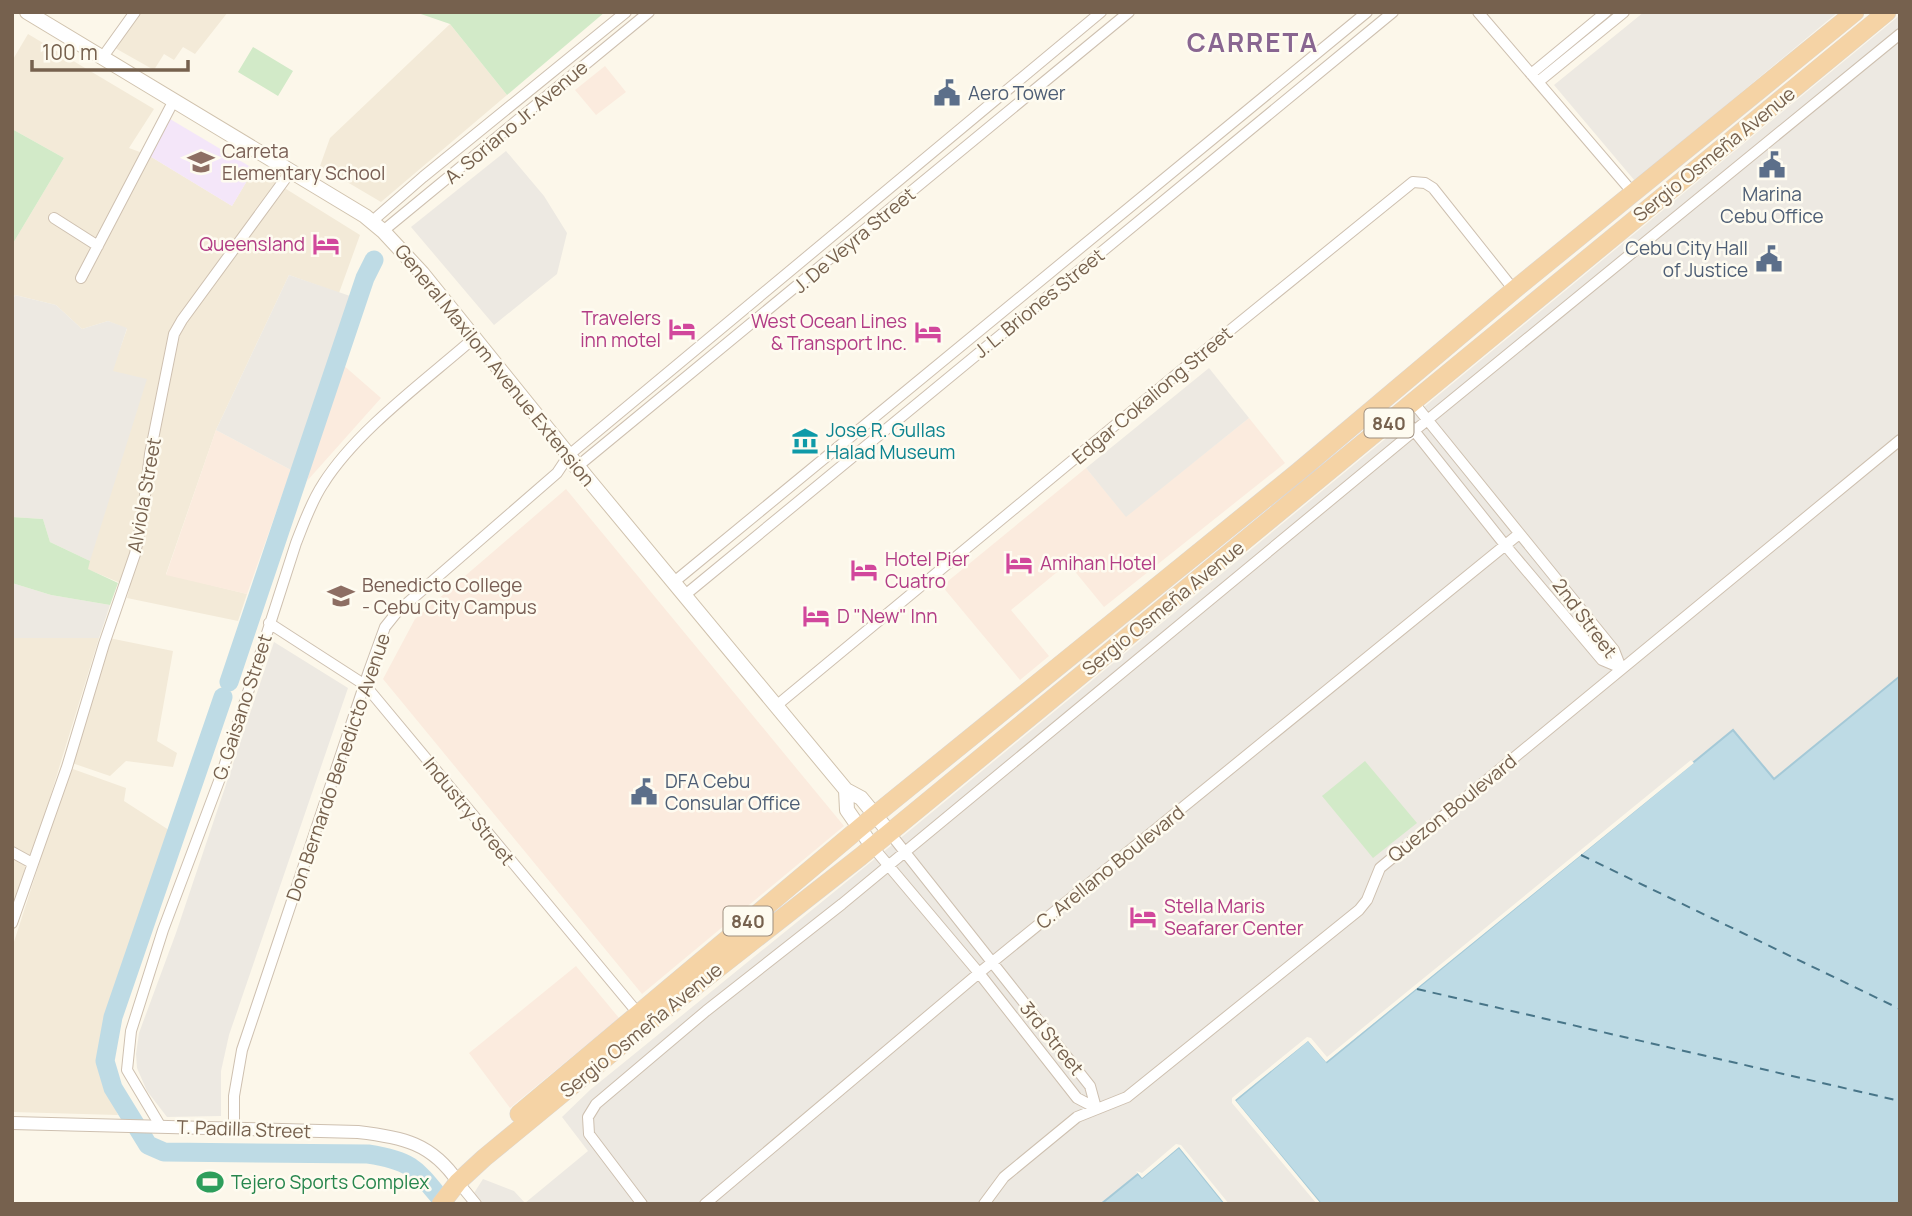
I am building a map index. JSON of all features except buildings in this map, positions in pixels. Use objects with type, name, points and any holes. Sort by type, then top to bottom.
[{"type":"highway","name":"Sergio Osmeña Avenue","points":[[442,1191],[484,1158],[859,828],[1288,481],[1514,290],[1855,12]]},
{"type":"highway","name":"Sergio Osmeña Avenue","points":[[643,1019],[872,846],[1887,12]]},
{"type":"main road","name":"General Maxilom Avenue Extension","points":[[27,12],[379,227],[422,273],[846,790],[861,798],[889,832]]},
{"type":"main road","name":"General Maxilom Avenue Extension","points":[[846,790],[847,810],[872,846]]},
{"type":"street","points":[[102,58],[135,12]]},
{"type":"street","name":"A. Soriano Jr. Avenue","points":[[626,12],[377,217],[379,227],[649,12]]},
{"type":"street","name":"J. De Veyra Street","points":[[574,460],[785,277],[1101,12]]},
{"type":"street","name":"J. De Veyra Street","points":[[574,460],[794,289],[1129,12]]},
{"type":"street","name":"J. L. Briones Street","points":[[674,582],[1367,12]]},
{"type":"street","name":"J. L. Briones Street","points":[[685,595],[1393,12]]},
{"type":"street","points":[[1478,12],[1634,194]]},
{"type":"street","points":[[1534,78],[1605,12]]},
{"type":"street","points":[[1534,78],[1624,12]]},
{"type":"street","points":[[642,1204],[589,1134],[587,1125],[590,1111],[596,1104],[706,1011],[904,853],[1427,419],[1900,34]]},
{"type":"street","points":[[1265,96],[1276,109]]},
{"type":"street","points":[[81,278],[173,102]]},
{"type":"street","name":"Alviola Street","points":[[12,923],[67,767],[104,644],[135,554],[150,454],[174,334],[290,171]]},
{"type":"street","name":"Edgar Cokaliong Street","points":[[776,706],[1413,182],[1425,183],[1433,188],[1514,290]]},
{"type":"street","points":[[1647,209],[1662,227]]},
{"type":"street","points":[[54,218],[98,246]]},
{"type":"street","points":[[785,277],[794,289]]},
{"type":"street","points":[[971,337],[981,351]]},
{"type":"street","name":"G. Gaisano Street","points":[[160,1127],[127,1070],[131,1031],[163,930],[222,772],[299,534],[323,484],[357,440],[474,338]]},
{"type":"street","name":"2nd Street","points":[[1407,408],[1427,419],[1614,650],[1621,668]]},
{"type":"street","name":"2nd Street","points":[[1407,408],[1414,430],[1505,545],[1602,660],[1621,668]]},
{"type":"street","points":[[855,432],[866,445]]},
{"type":"street","name":"Quezon Boulevard","points":[[984,1204],[1004,1177],[1077,1117],[1127,1097],[1359,910],[1367,900],[1380,868],[1900,440]]},
{"type":"street","name":"Don Bernardo Benedicto Avenue","points":[[234,1129],[234,1096],[242,1049],[383,633],[397,612],[574,460]]},
{"type":"street","name":"C. Arellano Boulevard","points":[[705,1204],[979,973],[1519,534]]},
{"type":"street","name":"Industry Street","points":[[269,623],[365,685],[643,1019]]},
{"type":"street","name":"3rd Street","points":[[889,832],[1090,1086],[1096,1108]]},
{"type":"street","name":"3rd Street","points":[[872,846],[979,973],[1077,1098],[1096,1108]]},
{"type":"street","points":[[12,852],[32,863]]},
{"type":"street","name":"T. Padilla Street","points":[[12,1123],[358,1132],[394,1136],[424,1147],[442,1191]]},
{"type":"street","points":[[442,1191],[476,1204]]},
{"type":"shaded area","points":[[139,12],[228,12],[195,54],[183,47],[174,60],[164,54],[154,70],[115,48]]},
{"type":"shaded area","points":[[1644,12],[1838,12],[1635,181],[1554,85]]},
{"type":"shaded area","points":[[1900,15],[1900,676],[1774,779],[1733,730],[1326,1062],[1235,1100],[1321,1204],[1225,1204],[1179,1147],[1142,1178],[1138,1174],[1101,1204],[467,1204],[483,1179],[514,1191],[525,1203],[588,1151],[562,1117],[590,1090],[914,827]]},
{"type":"shaded area","points":[[450,24],[507,95],[381,202],[320,166],[330,138]]},
{"type":"shaded area","points":[[28,34],[154,109],[129,148],[148,155],[232,206],[254,169],[360,235],[339,293],[289,275],[216,430],[166,574],[247,594],[238,621],[127,598],[130,587],[87,569],[112,371],[127,329],[108,321],[82,329],[56,305],[15,295],[12,302],[12,245],[64,158],[12,129],[12,61]]},
{"type":"shaded area","points":[[605,66],[626,92],[596,115],[575,90]]},
{"type":"shaded area","name":"Carreta Elementary School","points":[[170,119],[254,169],[232,206],[148,155]]},
{"type":"shaded area","points":[[506,151],[544,196],[567,233],[557,274],[494,325],[411,227]]},
{"type":"shaded area","points":[[289,275],[353,297],[291,470],[216,430]]},
{"type":"shaded area","points":[[15,295],[56,305],[82,329],[108,321],[127,328],[113,371],[147,379],[90,561],[50,542],[43,519],[12,517],[12,302]]},
{"type":"shaded area","points":[[342,364],[381,398],[307,481],[321,427]]},
{"type":"shaded area","points":[[1209,368],[1249,418],[1126,517],[1086,468]]},
{"type":"shaded area","points":[[1249,418],[1285,463],[1104,607],[1068,563],[1011,610],[1049,656],[1020,680],[942,586],[1086,468],[1126,516]]},
{"type":"shaded area","points":[[216,430],[291,470],[247,594],[166,575]]},
{"type":"shaded area","points":[[566,489],[844,826],[642,994],[383,679],[415,619]]},
{"type":"shaded area","points":[[12,583],[51,595],[110,605],[99,638],[12,638]]},
{"type":"shaded area","points":[[12,638],[99,638],[32,856],[12,847]]},
{"type":"shaded area","points":[[109,638],[173,651],[157,741],[177,753],[173,767],[126,761],[110,776],[72,763]]},
{"type":"shaded area","points":[[274,642],[348,688],[229,1035],[221,1071],[221,1116],[167,1117],[147,1091],[137,1068],[139,1033],[176,933]]},
{"type":"shaded area","points":[[70,768],[126,788],[124,801],[172,832],[104,1035],[101,1076],[118,1115],[12,1112],[12,948]]},
{"type":"shaded area","points":[[12,858],[26,865],[12,911]]},
{"type":"shaded area","points":[[576,966],[619,1018],[510,1108],[469,1053]]},
{"type":"green space","points":[[415,12],[605,12],[507,95],[450,24]]},
{"type":"green space","points":[[253,47],[293,71],[278,96],[238,72]]},
{"type":"green space","points":[[12,129],[64,158],[12,245]]},
{"type":"green space","points":[[12,517],[43,519],[50,542],[90,561],[88,569],[118,583],[110,605],[51,595],[12,583]]},
{"type":"green space","points":[[1365,761],[1417,823],[1373,858],[1322,796]]},
{"type":"water","points":[[1900,676],[1900,1204],[1321,1204],[1235,1101],[1308,1040],[1327,1062],[1733,730],[1774,779]]},
{"type":"water","points":[[1179,1147],[1225,1204],[1101,1204],[1138,1174],[1142,1178]]},
{"type":"pier","points":[[1691,760],[1694,763],[1326,1062],[1308,1041],[1235,1100],[1321,1204],[1317,1204],[1232,1103],[1232,1098],[1307,1037],[1311,1038],[1327,1057]]},
{"type":"pier","points":[[1176,1144],[1181,1145],[1229,1204],[1225,1204],[1179,1147],[1142,1178],[1136,1171],[1142,1173]]},
{"type":"waterway","points":[[229,682],[365,278],[374,260]]},
{"type":"waterway","points":[[223,697],[113,1017],[105,1061],[113,1088],[148,1145],[164,1152],[368,1154],[396,1160],[413,1169],[445,1204]]},
{"type":"ferry route","points":[[1581,855],[1900,1009]]},
{"type":"ferry route","points":[[1417,989],[1900,1101]]},
{"type":"place","name":"Aero Tower","points":[[947,93]]},
{"type":"place","name":"Carreta Elementary School","points":[[201,162]]},
{"type":"place","name":"Marina Cebu Office","points":[[1772,165]]},
{"type":"place","name":"Queensland","points":[[326,244]]},
{"type":"place","name":"Cebu City Hall of Justice","points":[[1769,259]]},
{"type":"place","name":"Travelers inn motel","points":[[682,329]]},
{"type":"place","name":"West Ocean Lines & Transport Inc.","points":[[928,332]]},
{"type":"place","name":"Jose R. Gullas Halad Museum","points":[[805,441]]},
{"type":"place","name":"Amihan Hotel","points":[[1019,563]]},
{"type":"place","name":"Hotel Pier Cuatro","points":[[864,570]]},
{"type":"place","name":"Benedicto College - Cebu City Campus","points":[[341,596]]},
{"type":"place","name":"D \"New\" Inn","points":[[816,616]]},
{"type":"place","name":"DFA Cebu Consular Office","points":[[644,792]]},
{"type":"place","name":"Stella Maris Seafarer Center","points":[[1143,917]]},
{"type":"place","name":"Tejero Sports Complex","points":[[210,1182]]},
{"type":"district","name":"CARRETA","points":[[1253,42]]}]
